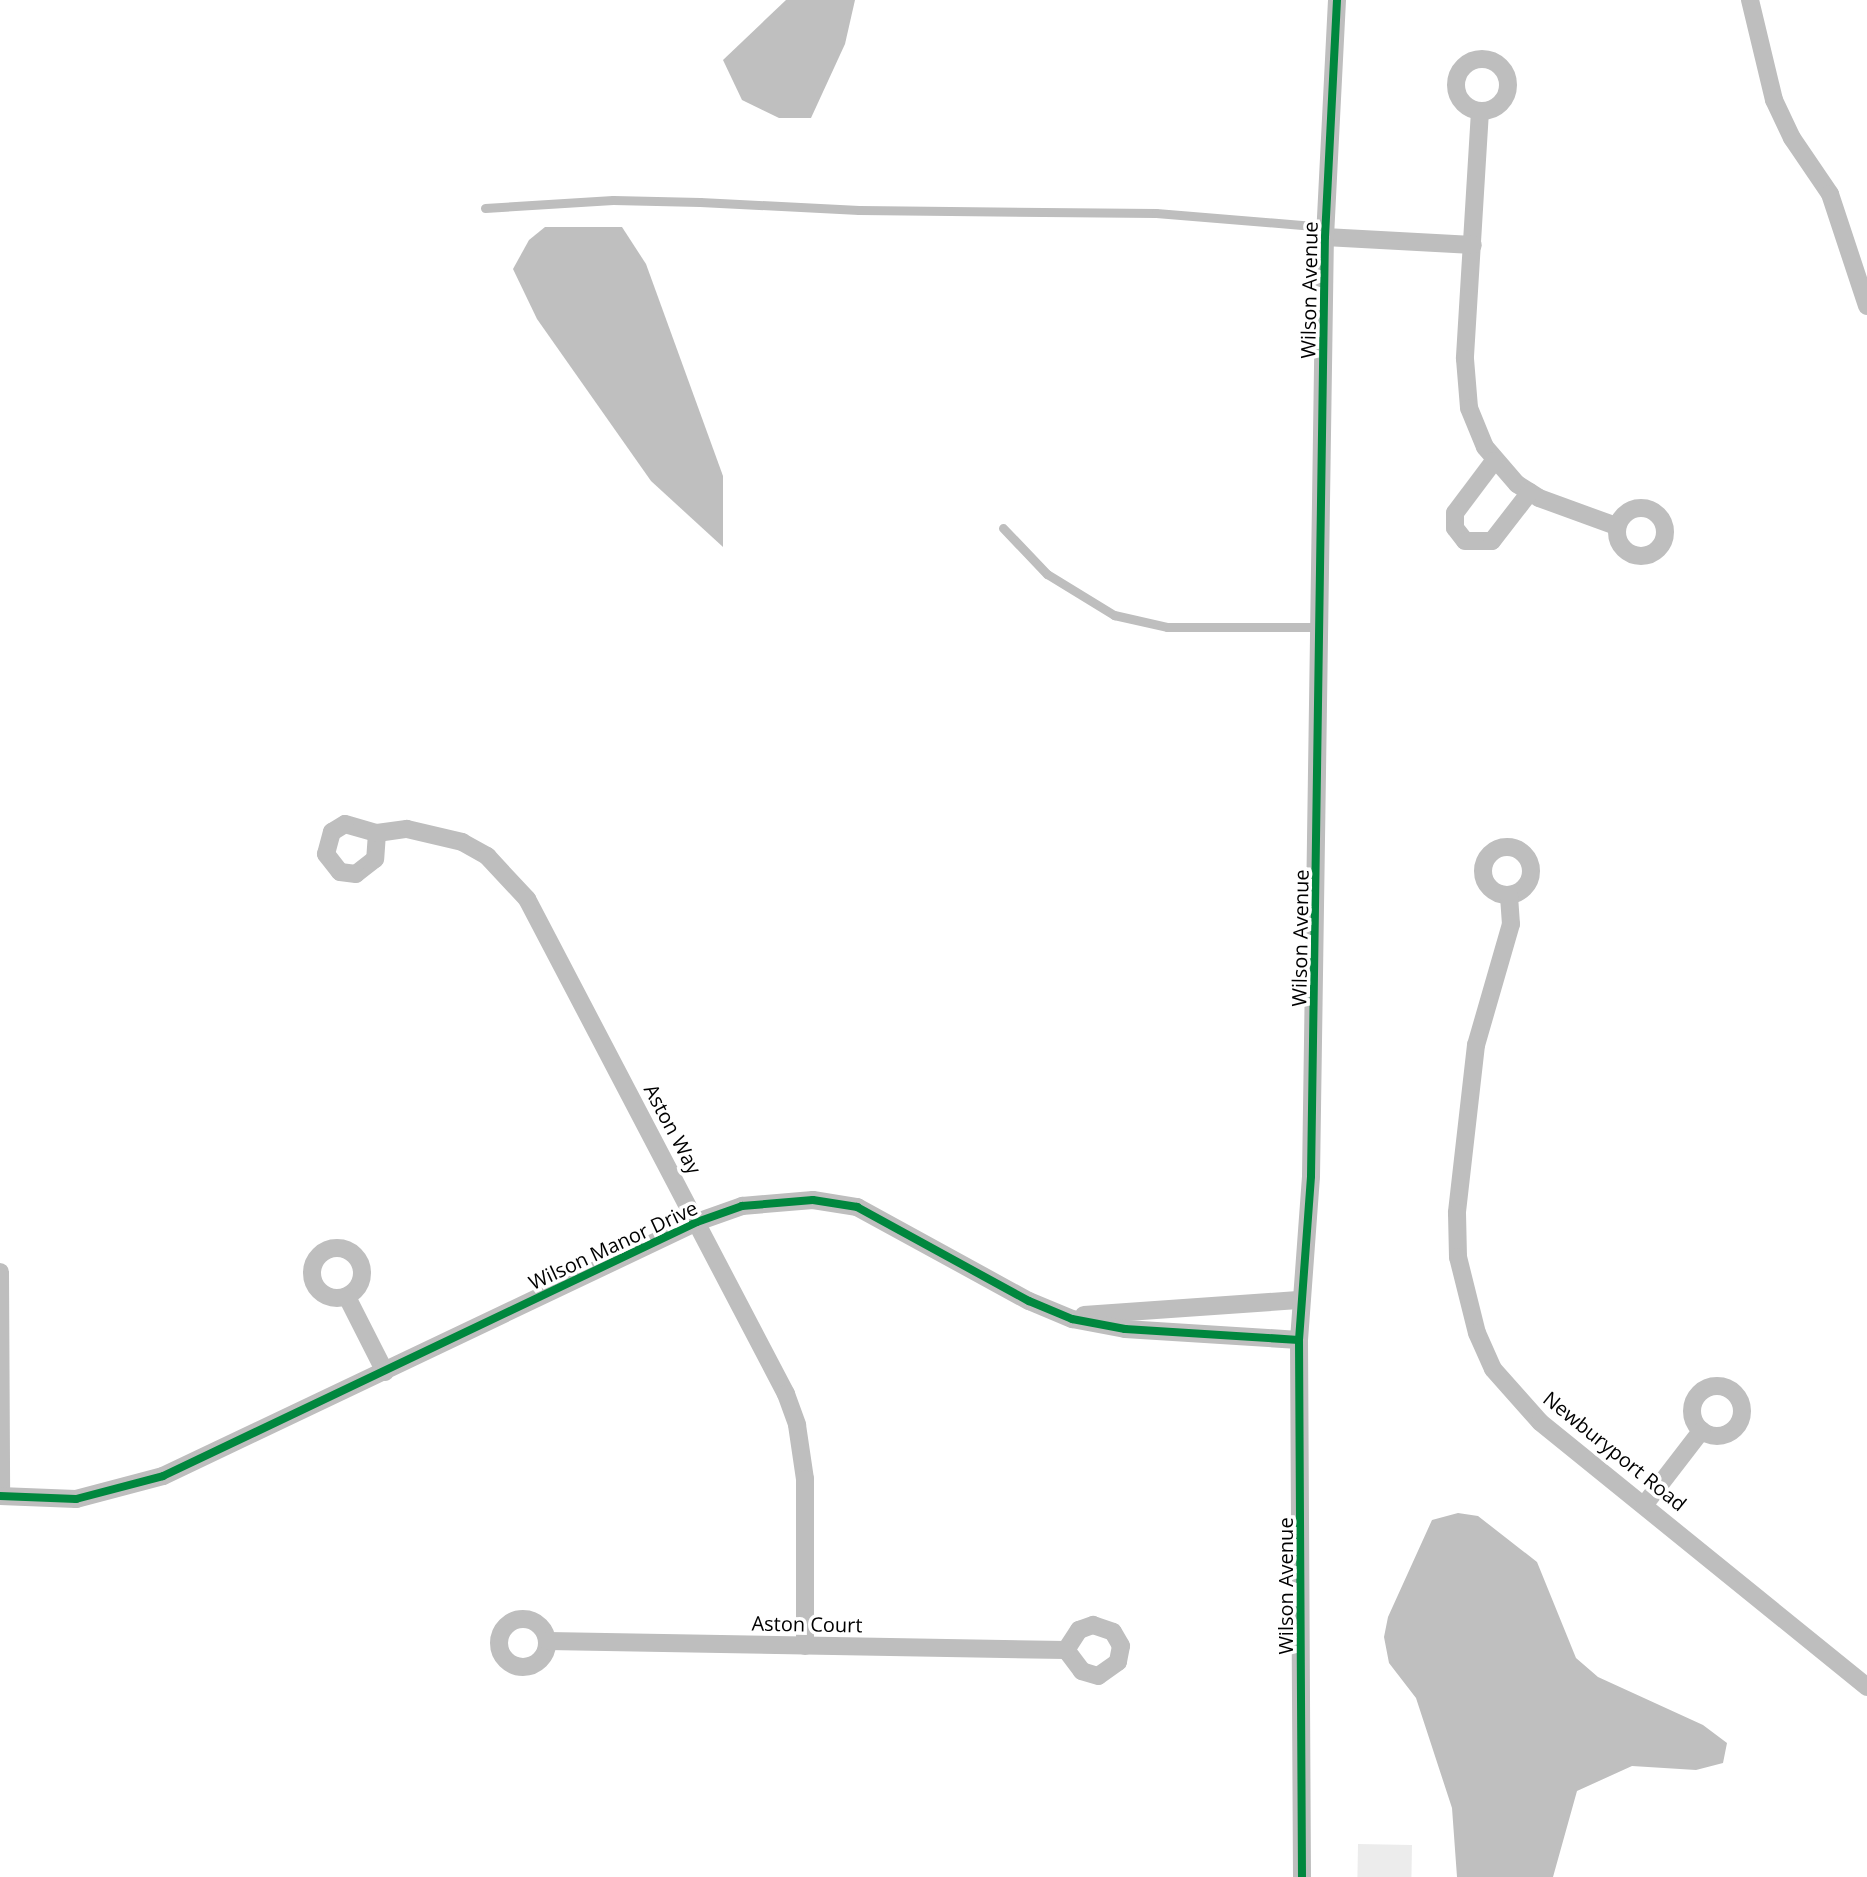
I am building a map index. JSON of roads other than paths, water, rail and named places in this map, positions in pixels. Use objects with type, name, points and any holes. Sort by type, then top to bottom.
[{"type":"street","name":"Wilson Avenue","points":[[1302,1877],[1299,1340],[1311,1176],[1325,232],[1337,0]]},
{"type":"street","points":[[1750,0],[1774,100],[1792,138],[1830,194],[1867,306]]},
{"type":"street","points":[[1480,111],[1466,395],[1494,461],[1530,492],[1616,526]]},
{"type":"street","points":[[1325,232],[1473,245]]},
{"type":"street","points":[[1494,461],[1455,513],[1455,528],[1465,541],[1492,541],[1530,492]]},
{"type":"street","name":"Aston Way","points":[[377,833],[434,833],[487,856],[510,877],[527,899],[697,1222],[797,1425],[805,1479],[805,1646]]},
{"type":"street","name":"Newburyport Road","points":[[1509,896],[1511,924],[1476,1045],[1457,1213],[1458,1257],[1477,1333],[1513,1395],[1867,1687]]},
{"type":"street","name":"Wilson Manor Drive","points":[[1,1496],[76,1499],[127,1489],[385,1372],[697,1222],[742,1206],[790,1201],[857,1207],[1029,1301],[1069,1317],[1125,1329],[1299,1340]]},
{"type":"street","points":[[0,1272],[1,1496]]},
{"type":"street","points":[[347,1297],[385,1372]]},
{"type":"street","name":"Wilson Manor Drive","points":[[1069,1317],[1301,1300]]},
{"type":"street","points":[[1645,1504],[1702,1430]]},
{"type":"street","name":"Aston Court","points":[[548,1641],[1066,1650]]},
{"type":"lane","points":[[485,208],[613,200],[859,210],[1156,213],[1325,232]]},
{"type":"lane","points":[[1003,528],[1047,574],[1114,615],[1167,627],[1320,627]]}]
